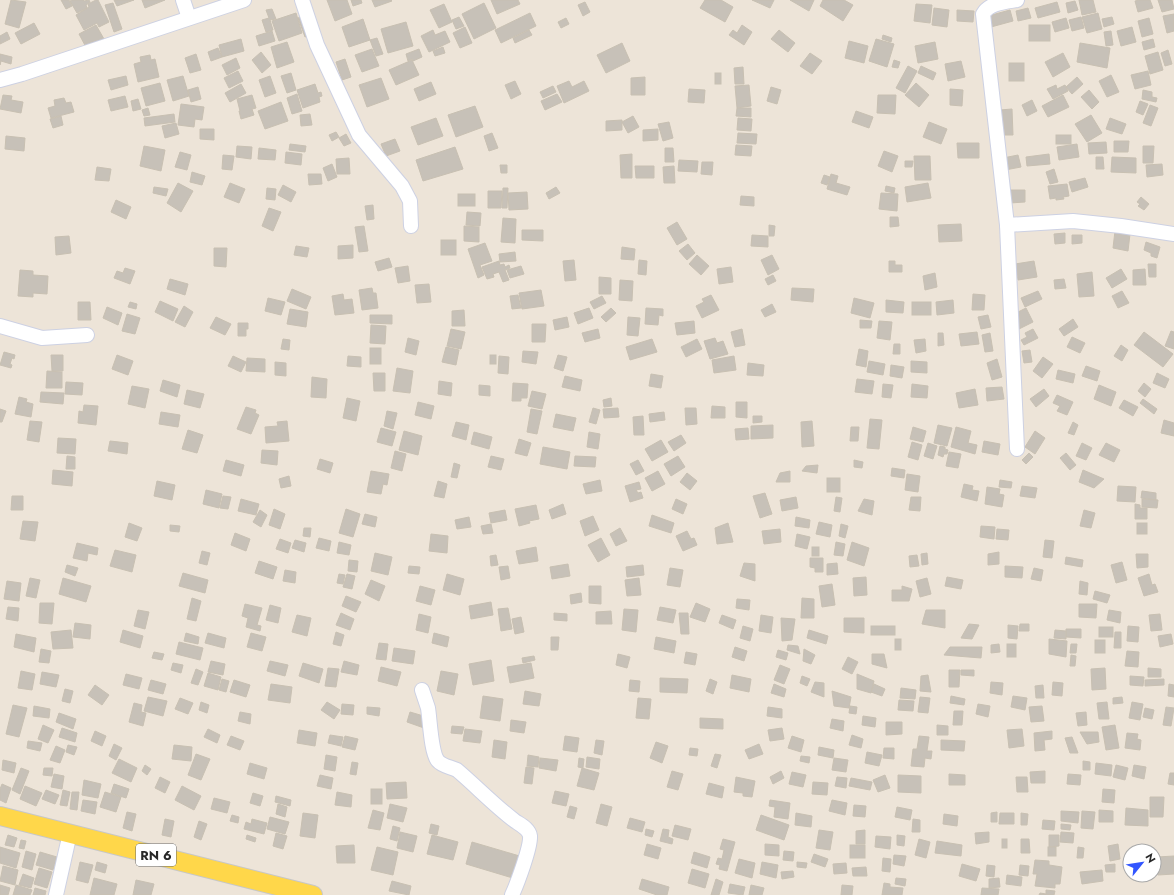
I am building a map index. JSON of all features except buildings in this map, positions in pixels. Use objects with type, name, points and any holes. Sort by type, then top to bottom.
[{"type":"main road","name":"RN 6","points":[[0,816],[313,895]]},
{"type":"street","points":[[183,0],[189,18]]},
{"type":"street","points":[[0,80],[244,0]]},
{"type":"street","points":[[302,0],[317,45],[359,135],[402,186],[410,201],[411,226]]},
{"type":"street","points":[[1017,0],[994,5],[986,9],[983,14],[1007,225],[1017,449]]},
{"type":"street","points":[[1007,225],[1073,222],[1121,226],[1174,234]]},
{"type":"street","points":[[0,326],[42,338],[87,335]]},
{"type":"street","points":[[422,690],[427,706],[437,759],[443,765],[457,770],[500,810],[528,830],[530,836],[527,850],[517,885],[512,895]]},
{"type":"street","points":[[56,895],[70,833]]}]
